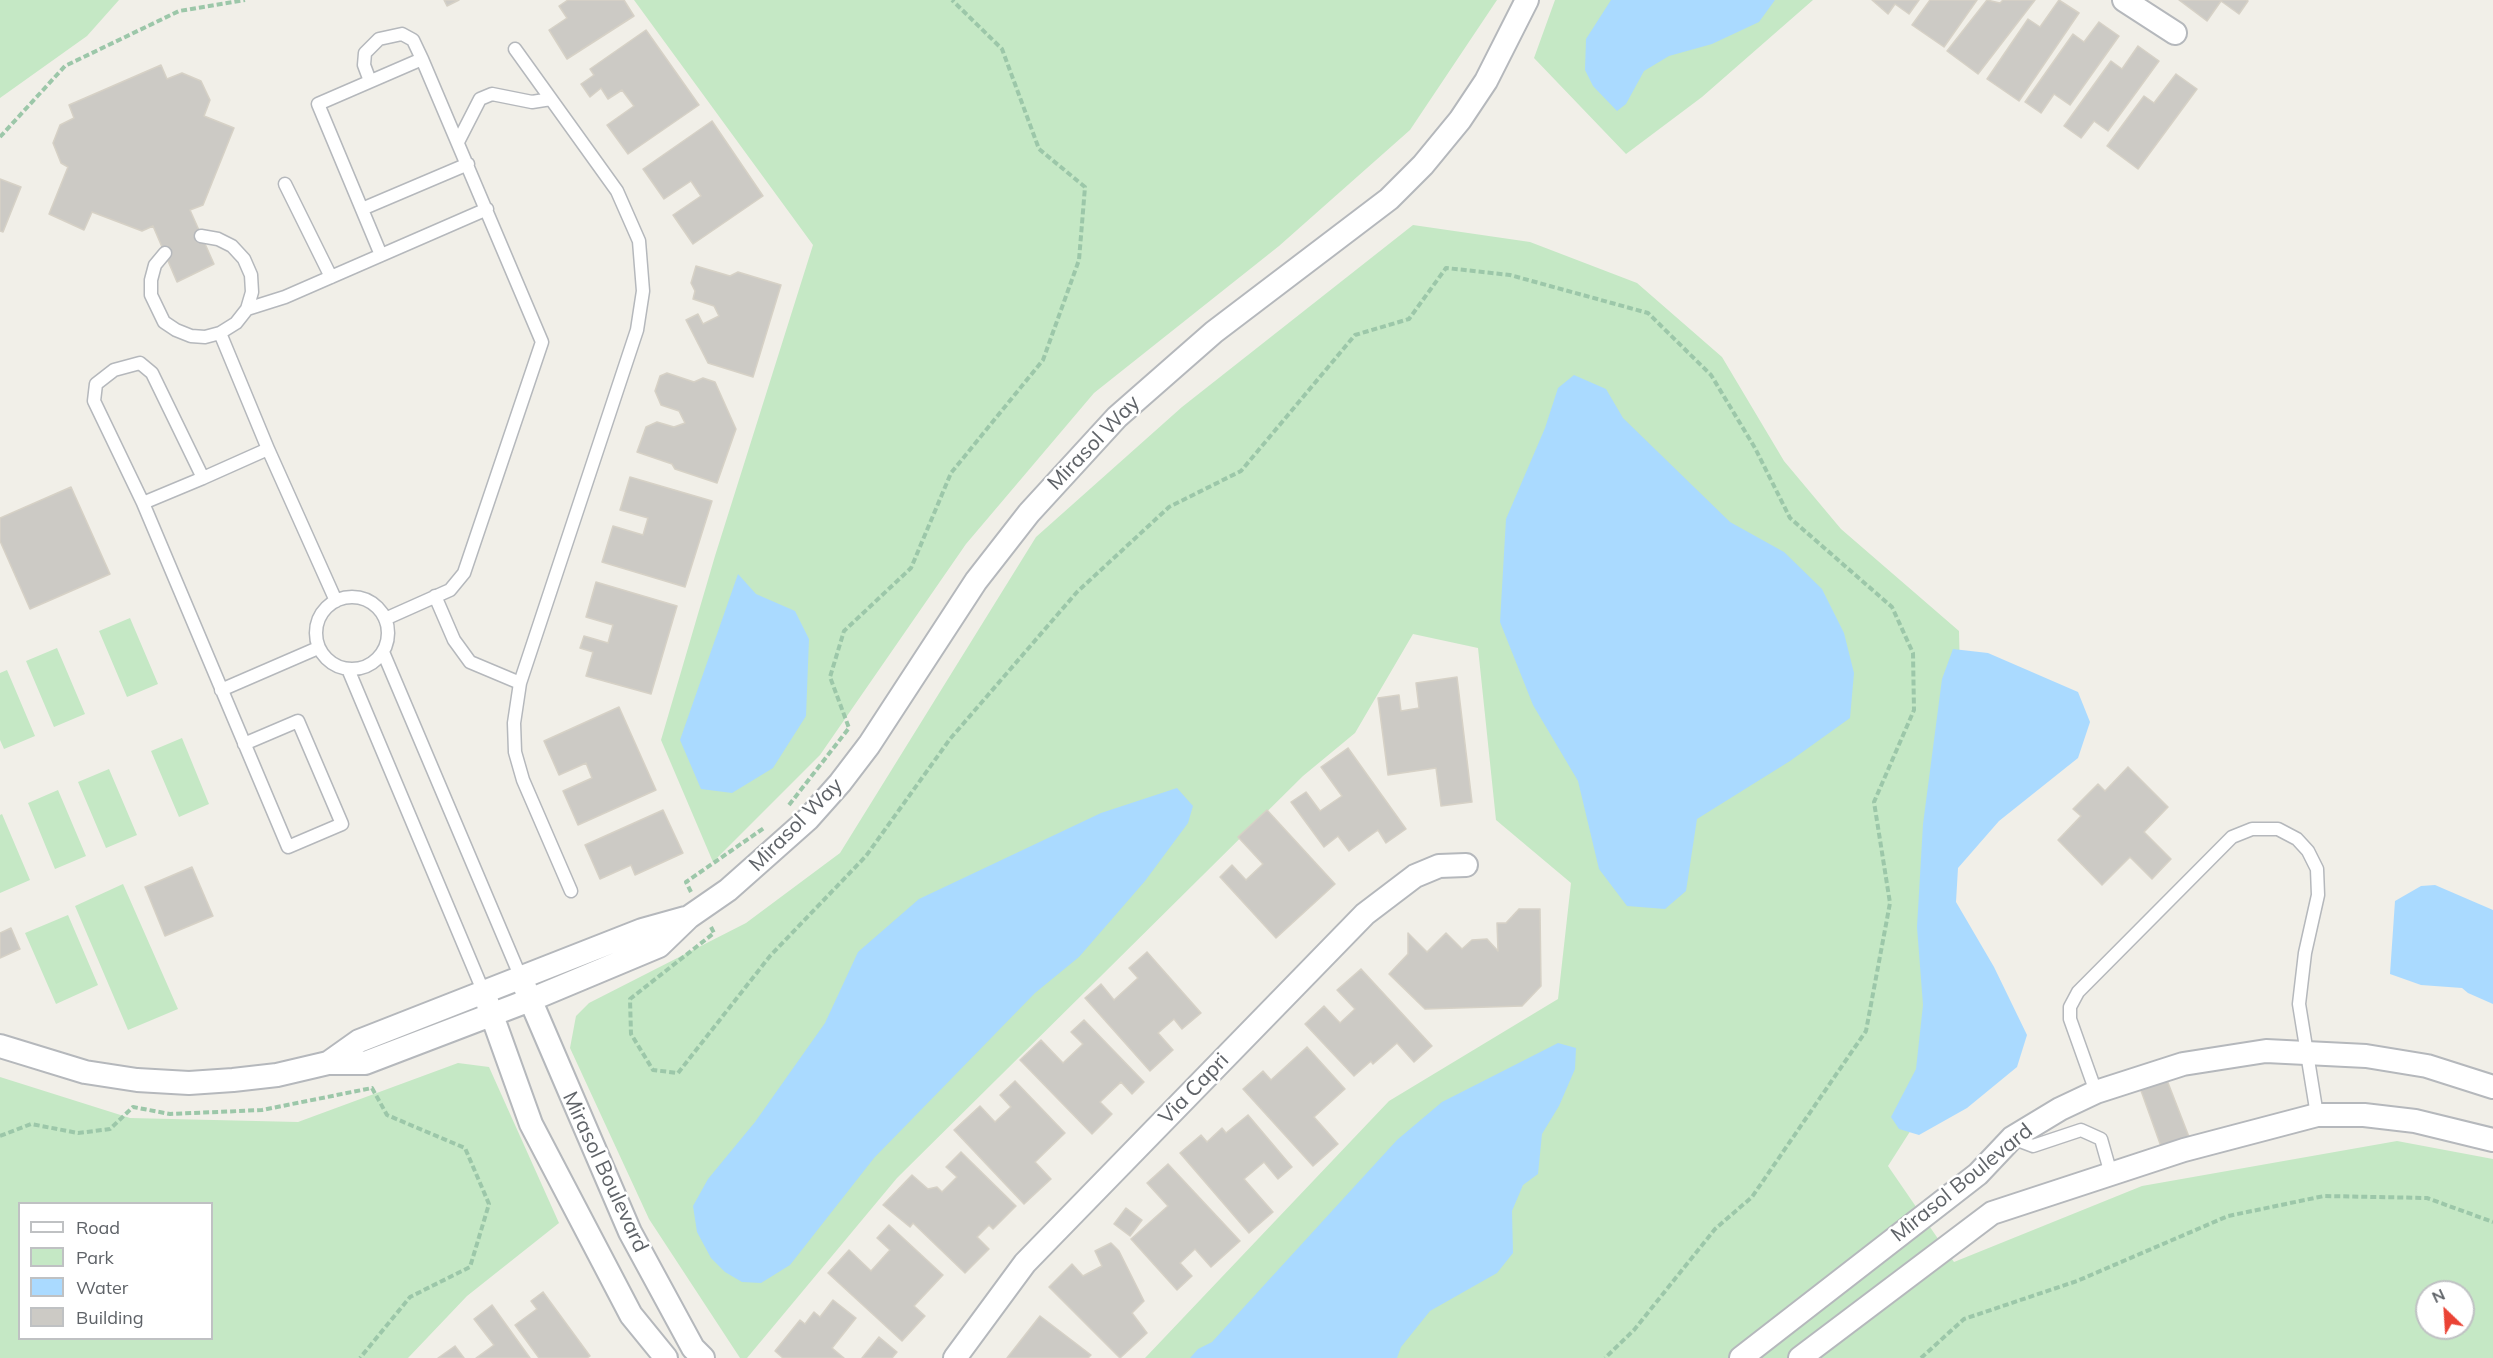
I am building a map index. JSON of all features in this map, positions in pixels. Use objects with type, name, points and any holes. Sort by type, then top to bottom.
[{"type":"street","name":"Mirasol Way","points":[[0,1046],[84,1072],[137,1080],[189,1083],[277,1075],[328,1063],[365,1063],[530,1000],[659,946],[695,913],[728,890],[808,819],[840,783],[869,745],[976,581],[1029,513],[1109,425],[1214,332],[1344,235],[1389,199],[1423,165],[1460,120],[1486,81],[1527,0]]},
{"type":"street","points":[[2124,0],[2175,33]]},
{"type":"street","name":"Via Capri","points":[[955,1358],[1025,1263],[1365,914],[1415,876],[1439,866],[1466,865]]},
{"type":"street","name":"Mirasol Way","points":[[328,1063],[359,1041],[642,930],[695,913]]},
{"type":"street","name":"Mirasol Boulevard","points":[[521,978],[630,1232],[694,1354]]},
{"type":"street","name":"Mirasol Boulevard","points":[[484,993],[531,1124],[631,1315],[658,1355]]},
{"type":"street","name":"Mirasol Boulevard","points":[[1741,1358],[1978,1174],[2012,1138],[2060,1109],[2096,1092],[2183,1065],[2266,1051],[2366,1056],[2427,1066],[2493,1087]]},
{"type":"street","name":"Mirasol Boulevard","points":[[1800,1358],[1992,1213],[2184,1150],[2317,1115],[2364,1115],[2415,1121],[2493,1140]]},
{"type":"street","points":[[658,1355],[694,1354]]},
{"type":"lane","points":[[370,81],[364,65],[365,53],[379,39],[402,34],[413,40],[468,164],[542,342],[464,573],[450,590],[385,619]]},
{"type":"lane","points":[[515,49],[617,190],[639,241],[643,291],[637,330],[520,683],[514,723],[515,752],[523,780],[571,891]]},
{"type":"lane","points":[[381,255],[318,104],[422,59]]},
{"type":"lane","points":[[458,142],[480,99],[492,94],[532,102],[551,99]]},
{"type":"lane","points":[[362,209],[468,164]]},
{"type":"lane","points":[[285,184],[331,277]]},
{"type":"lane","points":[[247,309],[285,297],[487,209]]},
{"type":"lane","points":[[165,253],[155,265],[151,280],[151,295],[164,322],[190,336],[206,337],[220,333],[236,323],[247,309],[252,292],[251,275],[244,259],[232,246],[218,239],[201,236]]},
{"type":"lane","points":[[220,333],[268,449],[336,601]]},
{"type":"lane","points":[[203,478],[152,373],[140,363],[114,370],[96,384],[94,401],[142,503],[221,690],[244,744],[288,847],[342,824],[298,721],[244,744]]},
{"type":"lane","points":[[142,503],[268,449]]},
{"type":"lane","points":[[435,596],[454,640],[470,662],[520,683]]},
{"type":"lane","points":[[347,597],[369,602],[385,619],[388,630],[383,652],[368,666],[348,669],[330,663],[318,648],[316,626],[320,616],[336,601],[347,597]]},
{"type":"lane","points":[[221,690],[318,648]]},
{"type":"lane","points":[[383,652],[521,978]]},
{"type":"lane","points":[[348,669],[484,993]]},
{"type":"lane","points":[[2096,1092],[2078,1048],[2070,1019],[2070,1007],[2078,992],[2232,837],[2252,829],[2278,829],[2297,839],[2308,851],[2317,869],[2318,895],[2305,953],[2299,1004],[2317,1115]]},
{"type":"lane","points":[[2012,1138],[2033,1146],[2081,1130],[2101,1139],[2111,1174]]},
{"type":"path","points":[[0,137],[65,66],[179,11],[245,0]]},
{"type":"path","points":[[788,807],[849,728],[830,677],[844,632],[910,568],[951,473],[1043,360],[1079,260],[1085,187],[1039,149],[1002,49],[952,0]]},
{"type":"path","points":[[771,822],[686,882],[695,913],[714,933],[630,999],[631,1034],[653,1070],[678,1072],[770,956],[866,856],[950,739],[1077,591],[1169,507],[1241,471],[1355,335],[1409,319],[1446,268],[1510,275],[1648,313],[1712,375],[1755,448],[1790,518],[1892,607],[1913,653],[1914,710],[1874,802],[1890,903],[1866,1031],[1752,1197],[1715,1229],[1634,1330],[1605,1358]]},
{"type":"path","points":[[0,1136],[31,1124],[78,1133],[110,1129],[133,1107],[170,1114],[262,1110],[372,1088],[387,1115],[465,1148],[489,1204],[470,1268],[410,1297],[360,1358]]},
{"type":"path","points":[[1921,1358],[1964,1319],[2077,1281],[2228,1216],[2324,1196],[2427,1198],[2493,1222]]},
{"type":"green space","points":[[0,0],[119,0],[87,36],[0,98]]},
{"type":"green space","points":[[634,0],[1497,0],[1410,130],[1279,246],[1094,393],[966,544],[820,755],[713,862],[661,740],[715,556],[813,245]]},
{"type":"green space","points":[[1555,0],[1813,0],[1702,97],[1626,154],[1534,58]]},
{"type":"green space","points":[[1413,225],[1530,242],[1637,283],[1722,357],[1784,461],[1841,529],[1959,631],[1961,718],[1932,1097],[1888,1166],[1954,1262],[2142,1186],[2397,1141],[2493,1159],[2493,1358],[1145,1358],[1389,1101],[1558,999],[1571,883],[1496,820],[1478,648],[1413,634],[1355,733],[1303,776],[897,1178],[747,1358],[740,1358],[649,1219],[570,1048],[576,1016],[589,1003],[746,923],[840,853],[1036,537],[1182,407]]},
{"type":"green space","points":[[130,618],[158,684],[127,697],[99,631]]},
{"type":"green space","points":[[57,648],[85,714],[54,727],[26,661]]},
{"type":"green space","points":[[7,670],[35,736],[4,749],[0,740],[0,673]]},
{"type":"green space","points":[[182,738],[209,804],[179,817],[151,751]]},
{"type":"green space","points":[[109,769],[137,835],[106,848],[78,782]]},
{"type":"green space","points":[[58,790],[86,856],[55,869],[28,803]]},
{"type":"green space","points":[[2,814],[30,880],[0,893],[0,815]]},
{"type":"green space","points":[[123,884],[178,1009],[128,1030],[75,906]]},
{"type":"green space","points":[[68,915],[98,985],[56,1004],[25,933]]},
{"type":"green space","points":[[458,1063],[489,1067],[559,1223],[467,1296],[408,1358],[0,1358],[0,1077],[130,1118],[298,1122]]},
{"type":"water","points":[[1611,0],[1775,0],[1759,22],[1712,44],[1669,56],[1644,71],[1626,104],[1617,111],[1593,86],[1585,70],[1586,39]]},
{"type":"water","points":[[1574,375],[1606,389],[1623,418],[1730,522],[1784,552],[1822,589],[1844,633],[1854,673],[1850,718],[1790,761],[1697,819],[1686,891],[1665,909],[1627,906],[1599,869],[1578,781],[1533,705],[1500,622],[1506,519],[1545,428],[1558,388]]},
{"type":"water","points":[[738,574],[756,594],[795,611],[809,639],[806,716],[773,768],[732,793],[701,789],[680,740]]},
{"type":"water","points":[[1953,649],[1988,653],[2078,692],[2090,722],[2078,758],[1999,821],[1958,868],[1956,902],[1994,967],[2027,1035],[2017,1067],[1967,1108],[1919,1135],[1899,1129],[1891,1117],[1916,1069],[1923,1005],[1917,927],[1923,824],[1942,679]]},
{"type":"water","points":[[1177,788],[1193,806],[1188,823],[1145,881],[1079,957],[1035,993],[874,1158],[790,1265],[761,1283],[742,1282],[725,1272],[711,1258],[697,1232],[693,1206],[708,1179],[755,1122],[825,1023],[858,952],[919,899],[1101,813]]},
{"type":"water","points":[[2435,885],[2493,910],[2493,1004],[2462,988],[2421,985],[2390,974],[2395,901],[2421,886]]},
{"type":"water","points":[[1558,1043],[1576,1048],[1575,1069],[1559,1106],[1542,1134],[1538,1174],[1523,1185],[1512,1211],[1513,1253],[1497,1273],[1430,1311],[1401,1347],[1397,1358],[1190,1358],[1198,1349],[1212,1342],[1397,1140],[1442,1102]]},
{"type":"building","points":[[444,0],[459,0],[447,6]]},
{"type":"building","points":[[568,0],[624,0],[634,16],[567,59],[549,30],[567,18],[559,6]]},
{"type":"building","points":[[1872,0],[1919,0],[1909,14],[1895,4],[1888,14]]},
{"type":"building","points":[[1930,0],[1977,0],[1944,47],[1912,25]]},
{"type":"building","points":[[1987,0],[2000,3],[2003,0],[2035,0],[1978,74],[1947,51]]},
{"type":"building","points":[[2059,0],[2079,13],[2019,101],[1987,79],[2028,19],[2040,27]]},
{"type":"building","points":[[2179,0],[2248,1],[2239,14],[2221,1],[2207,21]]},
{"type":"building","points":[[2099,22],[2119,36],[2070,105],[2054,94],[2041,113],[2025,102],[2073,34],[2084,42]]},
{"type":"building","points":[[646,30],[699,105],[628,154],[607,125],[634,106],[622,90],[608,99],[601,88],[590,97],[581,84],[594,75],[590,69]]},
{"type":"building","points":[[2138,46],[2159,61],[2108,131],[2094,121],[2081,138],[2064,126],[2111,61],[2122,69]]},
{"type":"building","points":[[161,65],[167,79],[182,73],[201,81],[210,100],[204,116],[234,128],[203,205],[190,210],[214,264],[177,282],[153,226],[142,231],[92,212],[84,230],[49,214],[68,167],[61,163],[53,143],[60,125],[74,118],[69,105]]},
{"type":"building","points":[[2176,74],[2197,89],[2138,169],[2107,146],[2144,96],[2154,103]]},
{"type":"building","points":[[712,121],[763,196],[693,244],[673,215],[701,196],[691,181],[664,199],[643,169]]},
{"type":"building","points":[[0,179],[21,187],[3,232],[0,231]]},
{"type":"building","points":[[696,266],[730,276],[738,272],[781,285],[753,377],[708,363],[686,320],[698,314],[703,324],[719,316],[714,306],[693,299],[695,291],[691,283]]},
{"type":"building","points":[[667,373],[694,382],[703,378],[715,382],[736,429],[717,483],[675,469],[672,464],[637,452],[646,427],[657,422],[674,427],[685,423],[679,411],[661,405],[655,391],[660,376]]},
{"type":"building","points":[[630,477],[712,501],[685,587],[602,562],[613,526],[643,535],[648,518],[620,510]]},
{"type":"building","points":[[71,487],[110,574],[30,609],[0,541],[0,518]]},
{"type":"building","points":[[596,582],[677,606],[651,694],[586,676],[593,652],[580,648],[584,636],[608,643],[613,625],[586,617]]},
{"type":"building","points":[[1457,677],[1472,802],[1441,806],[1436,768],[1388,775],[1378,698],[1399,695],[1401,711],[1419,708],[1416,683]]},
{"type":"building","points":[[619,707],[656,790],[578,825],[563,791],[592,778],[586,763],[559,775],[544,741]]},
{"type":"building","points":[[1348,748],[1406,829],[1386,843],[1378,830],[1349,851],[1338,836],[1324,847],[1291,802],[1306,792],[1320,811],[1342,796],[1321,767]]},
{"type":"building","points":[[2128,767],[2168,807],[2144,832],[2171,859],[2152,879],[2130,857],[2102,885],[2058,840],[2081,816],[2073,809],[2098,784],[2105,791]]},
{"type":"building","points":[[663,810],[683,853],[635,875],[631,865],[600,879],[585,845]]},
{"type":"building","points":[[1267,810],[1335,884],[1276,938],[1220,877],[1232,865],[1246,880],[1263,864],[1238,837]]},
{"type":"building","points":[[192,867],[213,916],[165,936],[145,887]]},
{"type":"building","points":[[1519,909],[1540,909],[1541,986],[1522,1006],[1425,1009],[1389,974],[1408,954],[1408,933],[1427,952],[1446,933],[1462,949],[1472,940],[1487,939],[1498,951],[1497,923],[1506,923]]},
{"type":"building","points":[[11,928],[20,949],[0,958],[0,933]]},
{"type":"building","points":[[1147,952],[1201,1013],[1182,1029],[1174,1019],[1158,1033],[1173,1050],[1150,1071],[1085,998],[1101,984],[1114,1000],[1138,978],[1129,968]]},
{"type":"building","points":[[1361,969],[1432,1046],[1414,1062],[1397,1043],[1373,1064],[1371,1061],[1354,1076],[1305,1024],[1324,1006],[1340,1023],[1355,1009],[1337,990]]},
{"type":"building","points":[[1084,1020],[1144,1082],[1132,1094],[1121,1082],[1100,1102],[1112,1114],[1092,1134],[1020,1060],[1041,1040],[1063,1063],[1083,1044],[1071,1032]]},
{"type":"building","points":[[1307,1047],[1345,1089],[1314,1117],[1338,1144],[1313,1166],[1243,1089],[1263,1071],[1271,1080]]},
{"type":"building","points":[[2165,1075],[2191,1142],[2163,1152],[2139,1085]]},
{"type":"building","points":[[1015,1081],[1065,1133],[1035,1162],[1051,1179],[1024,1204],[954,1130],[980,1106],[995,1122],[1011,1107],[1000,1095]]},
{"type":"building","points":[[1248,1115],[1292,1167],[1278,1179],[1264,1162],[1244,1179],[1273,1212],[1249,1233],[1180,1153],[1201,1135],[1207,1142],[1222,1128],[1226,1133]]},
{"type":"building","points":[[961,1152],[1016,1206],[993,1229],[989,1225],[977,1237],[989,1249],[965,1273],[913,1223],[910,1227],[883,1205],[912,1175],[928,1189],[937,1187],[942,1192],[957,1177],[946,1167]]},
{"type":"building","points":[[1168,1164],[1240,1241],[1211,1267],[1195,1249],[1180,1263],[1192,1276],[1177,1290],[1131,1239],[1168,1206],[1147,1183]]},
{"type":"building","points":[[1126,1208],[1142,1220],[1130,1236],[1114,1224]]},
{"type":"building","points":[[889,1225],[943,1275],[914,1306],[925,1316],[902,1341],[828,1273],[849,1250],[871,1271],[890,1250],[877,1238]]},
{"type":"building","points":[[1111,1243],[1119,1251],[1144,1301],[1132,1313],[1147,1333],[1120,1358],[1049,1287],[1072,1264],[1083,1276],[1102,1266],[1095,1251]]},
{"type":"building","points":[[543,1292],[590,1356],[587,1358],[539,1358],[515,1325],[537,1309],[531,1301]]},
{"type":"building","points":[[833,1300],[856,1318],[832,1348],[844,1358],[783,1358],[775,1351],[800,1320],[805,1324],[814,1312],[820,1317]]},
{"type":"building","points":[[492,1305],[530,1358],[476,1358],[494,1345],[474,1319]]},
{"type":"building","points":[[1040,1316],[1091,1355],[1088,1358],[1007,1358]]},
{"type":"building","points":[[879,1337],[897,1352],[892,1358],[862,1358]]},
{"type":"building","points":[[455,1346],[464,1358],[438,1358]]}]
